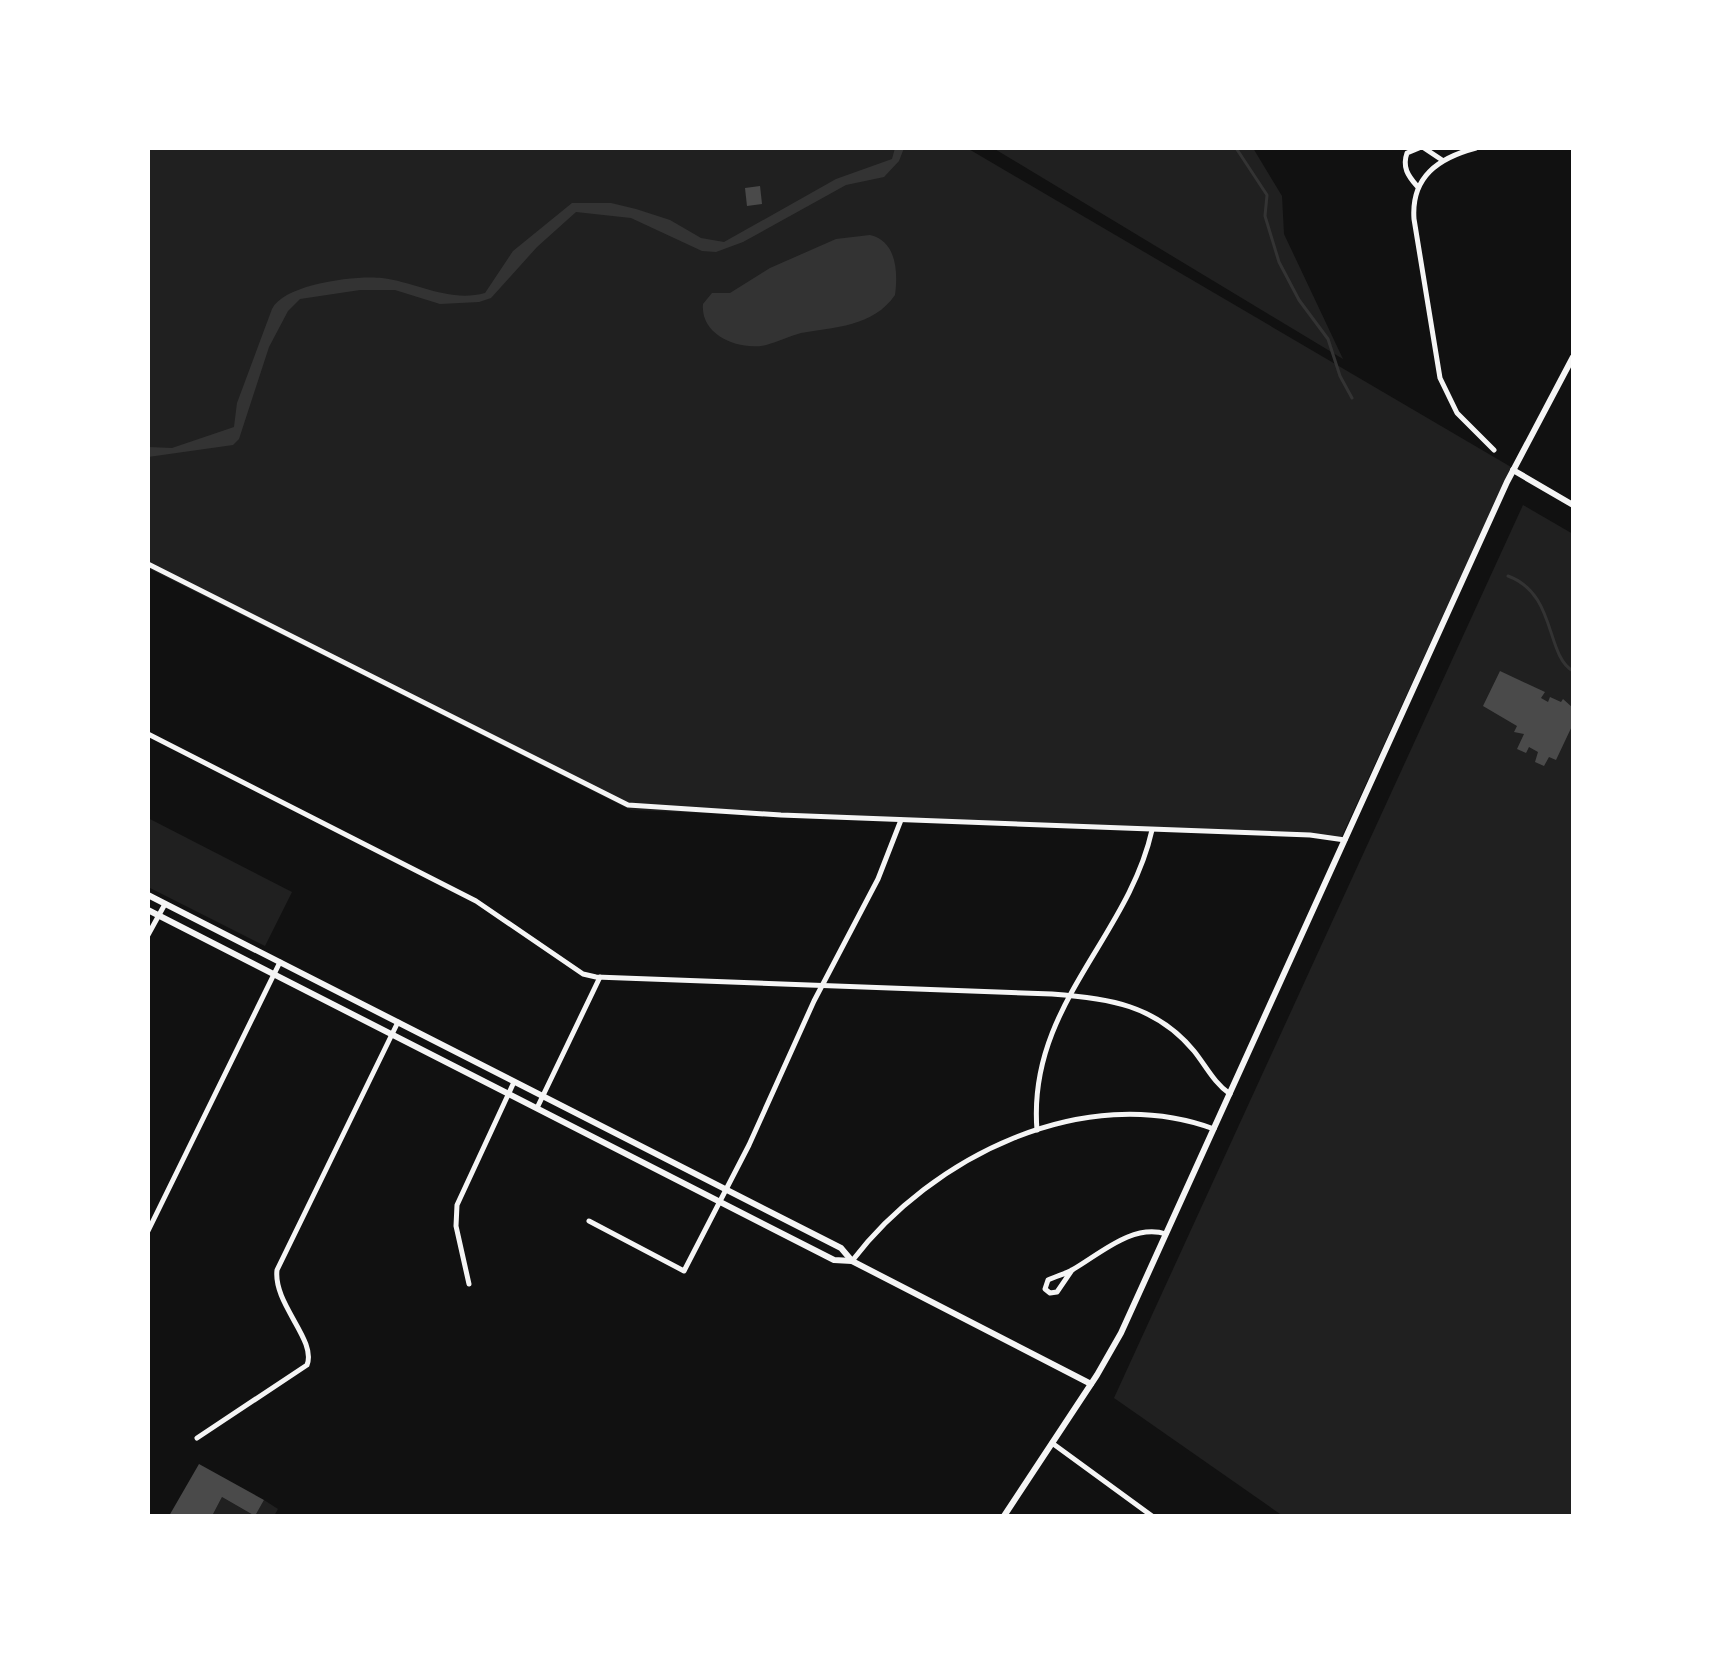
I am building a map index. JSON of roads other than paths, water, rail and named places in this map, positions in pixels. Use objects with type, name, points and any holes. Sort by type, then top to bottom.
[{"type":"street","points":[[1417,186],[1405,162],[1407,153],[1421,148],[1442,160]]},
{"type":"street","points":[[1476,148],[1442,160],[1417,186],[1413,201],[1415,237],[1437,369],[1457,413],[1494,450]]},
{"type":"street","points":[[1004,1516],[1121,1333],[1513,470],[1573,357]]},
{"type":"street","points":[[1513,470],[1573,505]]},
{"type":"street","points":[[148,564],[628,805],[901,820],[1310,835],[1347,841]]},
{"type":"street","points":[[148,734],[476,901],[576,970],[600,977],[1071,995],[1124,1002],[1161,1020],[1186,1043],[1216,1084],[1230,1095]]},
{"type":"street","points":[[589,1221],[684,1271],[893,849],[901,820]]},
{"type":"street","points":[[1037,1130],[1037,1086],[1043,1054],[1140,867],[1152,830]]},
{"type":"street","points":[[148,895],[841,1248],[852,1261],[1091,1384]]},
{"type":"street","points":[[148,935],[165,904]]},
{"type":"street","points":[[148,910],[834,1260],[852,1261],[898,1212],[942,1175],[992,1148],[1037,1130],[1075,1122],[1143,1116],[1178,1118],[1215,1130]]},
{"type":"street","points":[[148,1231],[280,962]]},
{"type":"street","points":[[537,1108],[600,977]]},
{"type":"street","points":[[197,1438],[304,1368],[309,1359],[309,1350],[278,1293],[277,1270],[398,1022]]},
{"type":"street","points":[[469,1284],[456,1226],[457,1205],[514,1082]]},
{"type":"street","points":[[1072,1270],[1057,1292],[1047,1292],[1044,1286],[1048,1280],[1072,1270],[1111,1245],[1150,1231],[1166,1234]]},
{"type":"street","points":[[1052,1443],[1152,1516]]},
{"type":"waterway","points":[[1236,148],[1267,195],[1265,216],[1279,262],[1299,300],[1328,339],[1340,376],[1352,398]]},
{"type":"waterway","points":[[1508,576],[1535,596],[1558,652],[1573,671]]}]
